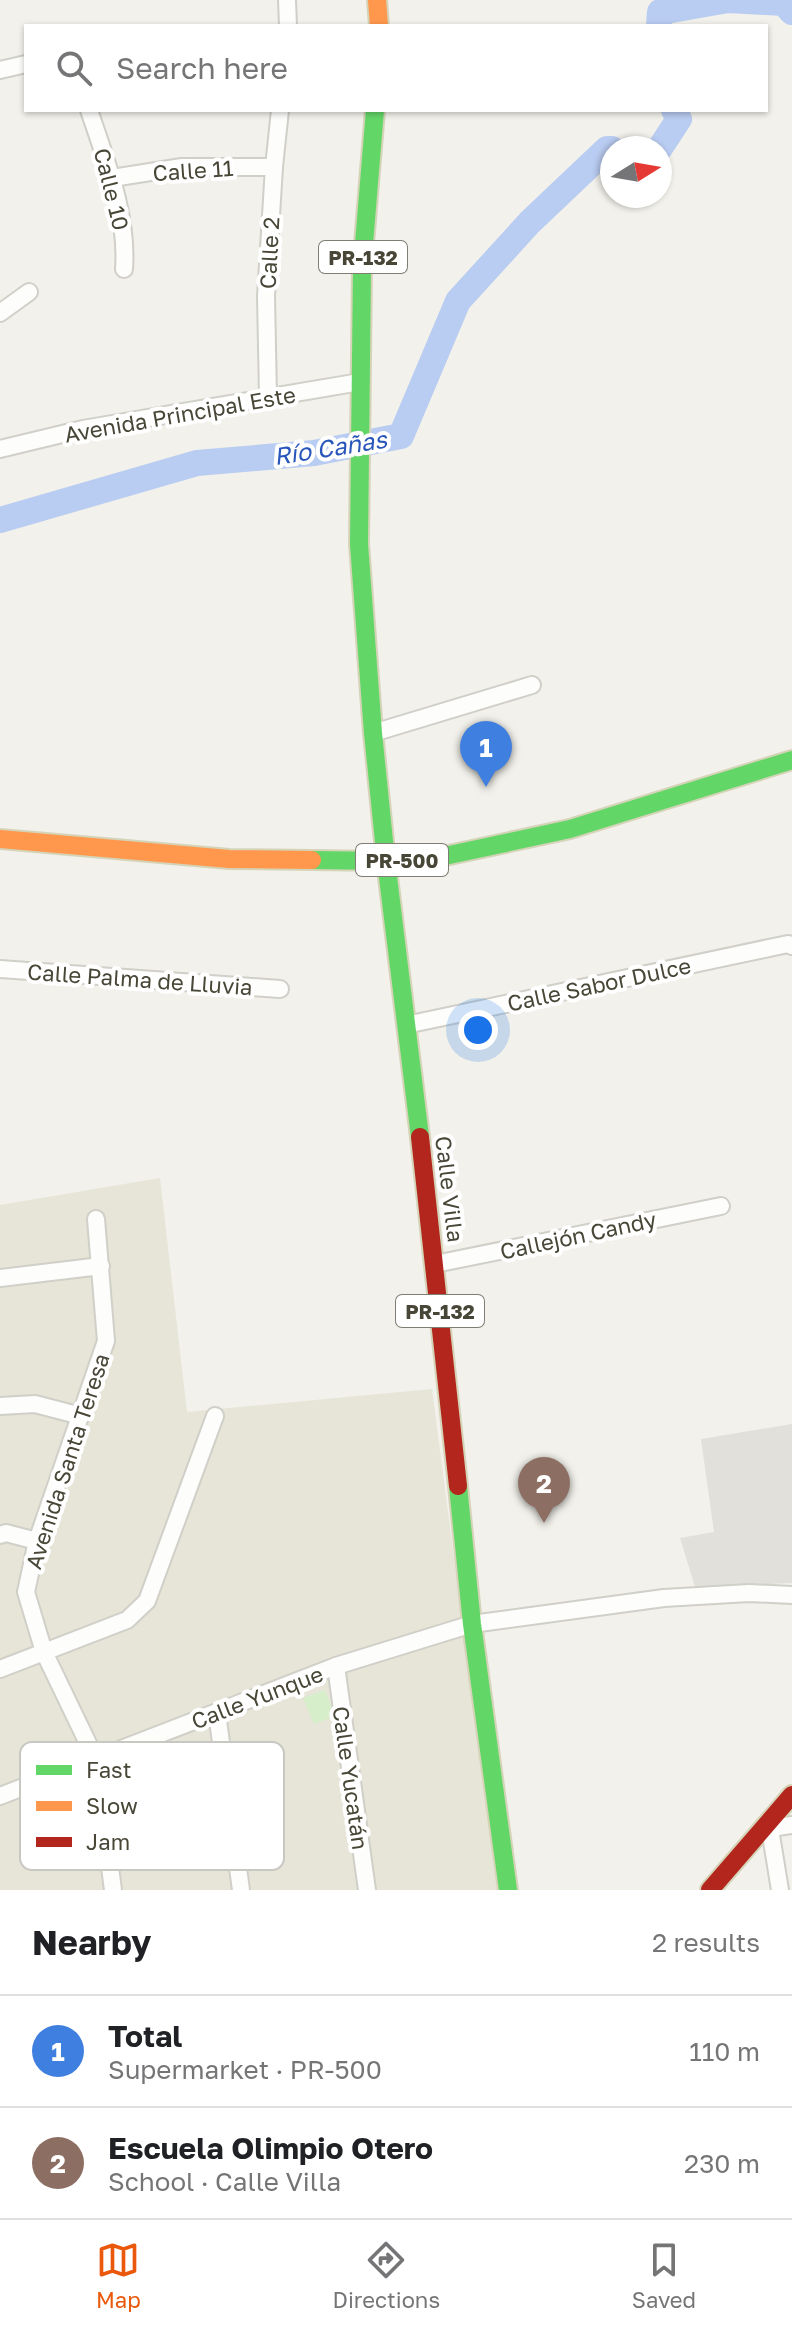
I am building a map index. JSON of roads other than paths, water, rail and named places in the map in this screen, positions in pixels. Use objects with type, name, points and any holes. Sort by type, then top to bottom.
[{"type":"main road","points":[[377,0],[379,24]]},
{"type":"main road","name":"PR-132","points":[[360,382],[362,268],[375,112]]},
{"type":"main road","name":"Calle Villa","points":[[360,382],[359,544],[373,733],[435,1264],[472,1624],[508,1890]]},
{"type":"main road","name":"PR-500","points":[[0,839],[229,859],[386,861],[440,857],[570,829],[792,760]]},
{"type":"main road","points":[[710,1890],[770,1826],[792,1795]]},
{"type":"street","points":[[287,0],[288,24]]},
{"type":"street","points":[[0,70],[24,64]]},
{"type":"street","name":"Calle 10","points":[[90,112],[112,178],[125,245],[124,269]]},
{"type":"street","name":"Calle 2","points":[[268,397],[266,296],[280,112]]},
{"type":"street","name":"Calle 11","points":[[112,178],[182,167],[274,167]]},
{"type":"street","points":[[0,313],[29,292]]},
{"type":"street","name":"Avenida Principal Este","points":[[0,449],[83,429],[360,382]]},
{"type":"street","points":[[373,733],[532,685]]},
{"type":"street","name":"Calle Sabor Dulce","points":[[406,1025],[788,944],[792,946]]},
{"type":"street","name":"Calle Palma de Lluvia","points":[[0,969],[280,989]]},
{"type":"street","name":"Callejón Candy","points":[[435,1264],[721,1206]]},
{"type":"street","name":"Avenida Santa Teresa","points":[[87,1742],[44,1652],[26,1592],[37,1541],[106,1341],[96,1219]]},
{"type":"street","points":[[0,1278],[101,1266]]},
{"type":"street","points":[[0,1406],[35,1404],[81,1416]]},
{"type":"street","points":[[0,1669],[127,1620],[147,1601],[215,1416]]},
{"type":"street","points":[[0,1535],[6,1533],[37,1541]]},
{"type":"street","name":"Calle Yunque","points":[[142,1742],[336,1666],[472,1624],[664,1598],[749,1593],[792,1595]]},
{"type":"street","name":"Calle Yucatán","points":[[336,1666],[367,1890]]},
{"type":"street","points":[[217,1713],[221,1742]]},
{"type":"street","name":"Calle Yunque","points":[[0,1796],[20,1788]]},
{"type":"street","points":[[780,1890],[770,1826],[792,1825]]},
{"type":"street","name":"Avenida Santa Teresa","points":[[110,1870],[113,1890]]},
{"type":"street","points":[[238,1870],[241,1890]]},
{"type":"waterway","name":"Río Cañas","points":[[659,24],[660,12],[728,0],[784,3],[792,12]]},
{"type":"waterway","name":"Río Cañas","points":[[668,136],[679,119],[675,112]]},
{"type":"waterway","name":"Río Cañas","points":[[0,520],[197,463],[314,453],[401,436],[458,301],[530,222],[600,156]]},
{"type":"place","name":"Total","points":[[486,787]]},
{"type":"place","name":"Escuela Olimpio Otero","points":[[544,1523]]}]
